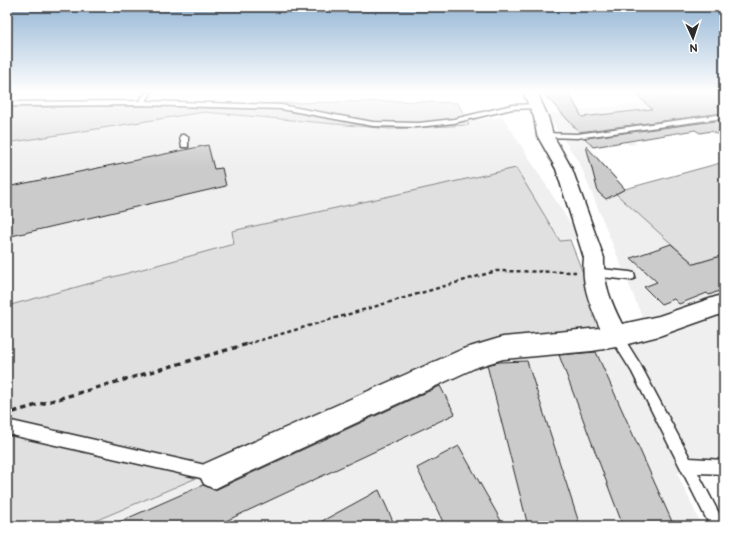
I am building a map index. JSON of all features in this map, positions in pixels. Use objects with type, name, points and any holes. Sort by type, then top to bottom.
[{"type":"street","points":[[540,117],[546,135],[564,169],[594,258],[592,272],[599,299],[616,336]]},
{"type":"street","points":[[214,474],[472,357],[502,348],[592,340],[616,336],[659,326],[724,303]]},
{"type":"lane","points":[[334,117],[373,124],[418,125],[454,121],[471,117]]},
{"type":"lane","points":[[546,135],[577,136],[718,117]]},
{"type":"lane","points":[[592,272],[630,276]]},
{"type":"lane","points":[[616,336],[636,368],[718,526]]},
{"type":"lane","points":[[7,427],[214,474]]},
{"type":"lane","points":[[686,465],[724,467]]},
{"type":"path","points":[[7,414],[496,271],[592,272]]},
{"type":"shaded area","points":[[7,117],[173,117],[7,143]]},
{"type":"shaded area","points":[[173,117],[257,117],[390,129],[469,125],[467,121],[503,117],[580,239],[560,241],[516,168],[232,231],[234,244],[7,306],[7,143]]},
{"type":"shaded area","points":[[257,117],[465,117],[469,125],[390,129]]},
{"type":"shaded area","points":[[549,117],[724,117],[724,133],[711,131],[700,133],[695,130],[634,141],[637,144],[629,145],[625,142],[590,148],[625,189],[617,193],[724,255],[724,472],[677,473],[702,526],[83,526],[480,358],[645,324],[580,164]]},
{"type":"shaded area","points":[[724,162],[724,255],[694,264],[616,194],[625,189]]},
{"type":"shaded area","points":[[516,168],[560,241],[570,240],[610,342],[480,358],[83,526],[7,526],[7,306],[234,244],[232,231]]},
{"type":"building","points":[[565,117],[694,117],[579,132]]},
{"type":"building","points":[[724,120],[724,138],[711,131],[700,133],[695,130],[593,147],[585,138]]},
{"type":"building","points":[[208,145],[214,169],[222,168],[226,186],[7,237],[7,187]]},
{"type":"building","points":[[586,146],[625,189],[606,199],[598,192]]},
{"type":"building","points":[[671,244],[694,264],[724,255],[724,289],[709,295],[707,293],[679,304],[674,299],[661,304],[644,287],[657,282],[631,258]]},
{"type":"building","points":[[596,352],[674,526],[623,526],[559,355]]},
{"type":"building","points":[[527,361],[580,526],[528,526],[487,365],[499,362]]},
{"type":"building","points":[[440,386],[455,414],[215,526],[110,526],[203,485],[215,490]]},
{"type":"building","points":[[459,446],[504,526],[445,526],[417,468]]},
{"type":"building","points":[[379,490],[395,526],[313,526]]}]
